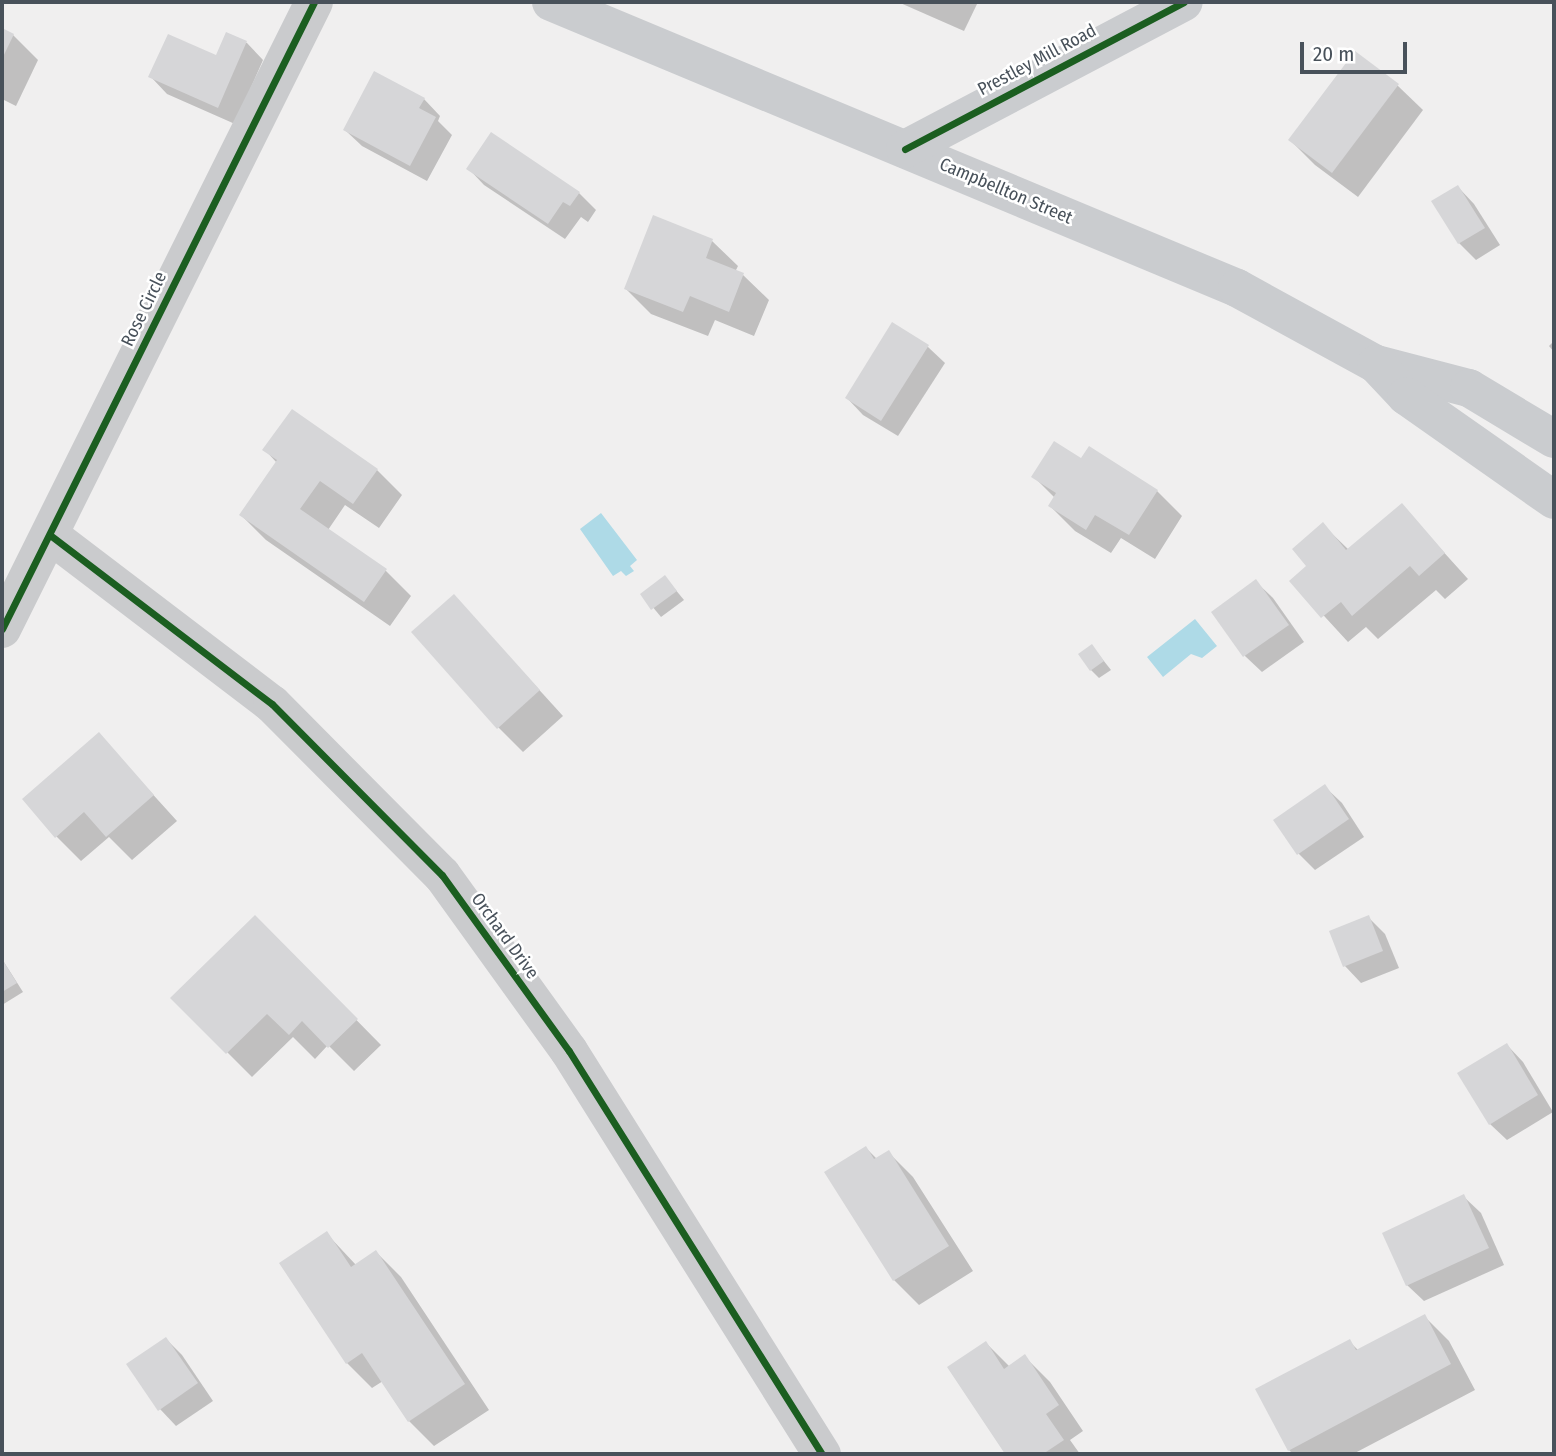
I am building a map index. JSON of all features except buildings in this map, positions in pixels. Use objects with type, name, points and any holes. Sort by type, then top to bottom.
[{"type":"main road","name":"Campbellton Street","points":[[551,2],[1237,288],[1376,364],[1468,388],[1554,439]]},
{"type":"main road","name":"Prestley Mill Road","points":[[905,149],[1184,2]]},
{"type":"main road","name":"Campbellton Street","points":[[1376,364],[1406,396],[1554,500]]},
{"type":"street","name":"Rose Circle","points":[[2,629],[314,2]]},
{"type":"street","name":"Orchard Drive","points":[[50,535],[272,704],[442,875],[569,1051],[822,1454]]},
{"type":"water","points":[[601,513],[637,560],[630,566],[634,571],[626,576],[621,571],[613,576],[580,529]]},
{"type":"water","points":[[1195,619],[1217,646],[1202,658],[1191,654],[1163,677],[1147,657]]},
{"type":"cycle path","points":[[2,629],[314,2]]},
{"type":"cycle path","points":[[905,149],[1184,2]]},
{"type":"cycle path","points":[[50,535],[272,704],[442,875],[569,1051],[822,1454]]}]
